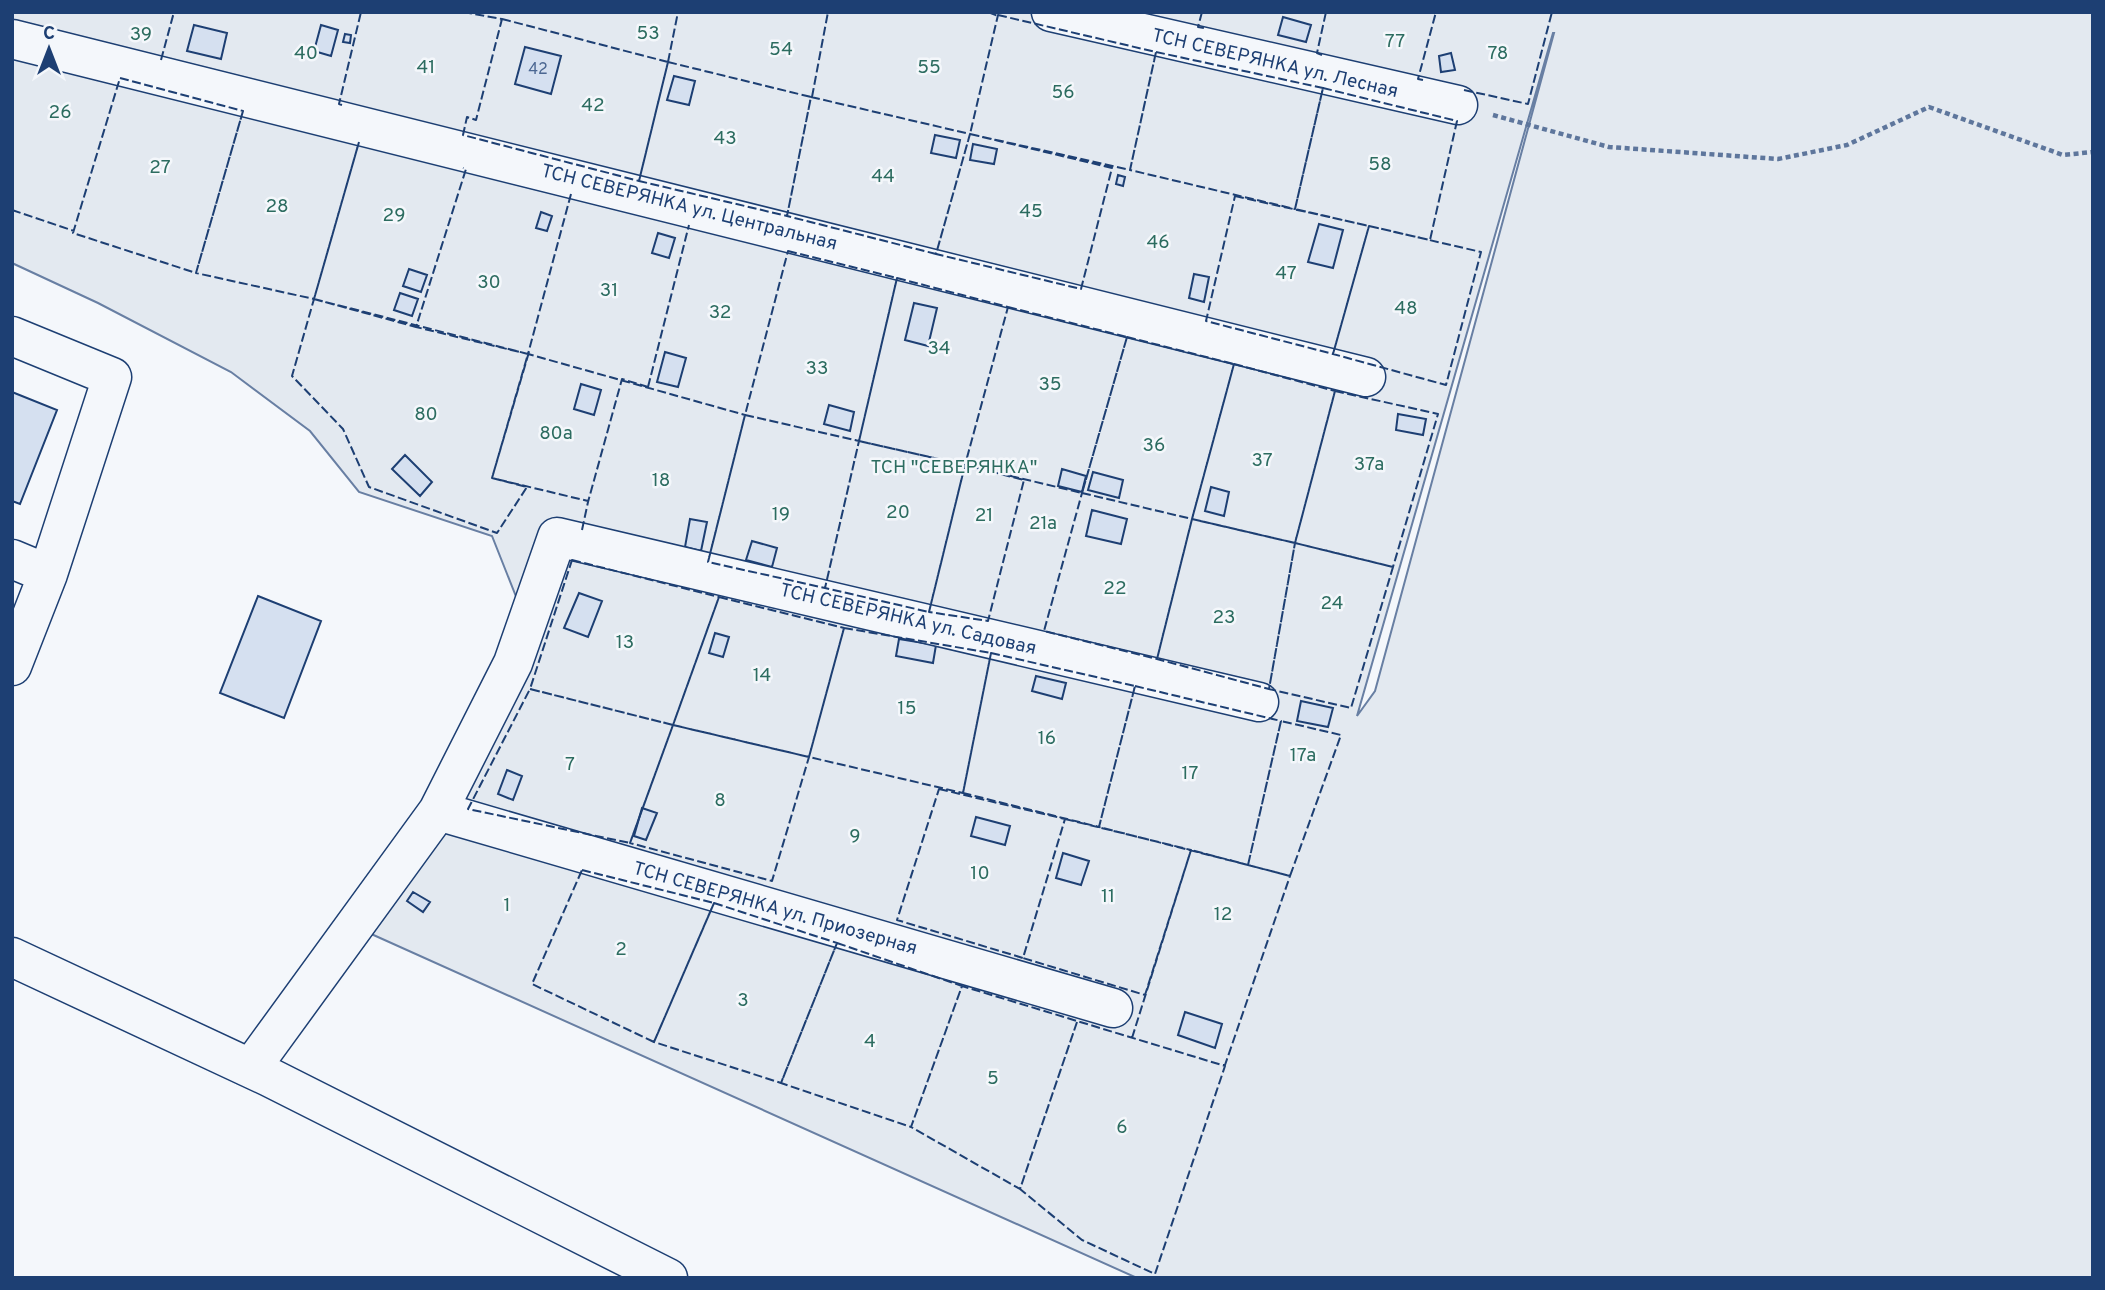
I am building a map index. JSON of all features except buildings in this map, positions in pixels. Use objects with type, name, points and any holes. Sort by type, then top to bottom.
[{"type":"lane","name":"ТСН СЕВЕРЯНКА ул. Лесная","points":[[1051,12],[1458,106]]},
{"type":"lane","name":"ТСН СЕВЕРЯНКА ул. Центральная","points":[[12,39],[1366,377]]},
{"type":"lane","points":[[12,336],[112,377],[48,574],[12,666]]},
{"type":"lane","name":"ТСН СЕВЕРЯНКА ул. Садовая","points":[[438,811],[513,663],[557,537],[1259,702]]},
{"type":"lane","points":[[12,559],[48,574]]},
{"type":"lane","points":[[251,1068],[438,811]]},
{"type":"lane","name":"ТСН СЕВЕРЯНКА ул. Приозерная","points":[[438,811],[1113,1008]]},
{"type":"lane","points":[[12,957],[251,1068],[668,1278]]},
{"type":"path","points":[[1458,106],[1609,147],[1778,159],[1847,145],[1930,107],[2063,155],[2093,152]]},
{"type":"green space","points":[[12,12],[2093,12],[2093,1278],[1137,1278],[349,924],[430,810],[508,648],[517,599],[492,536],[359,492],[310,431],[231,372],[98,303],[12,263]],"holes":[[[1554,33],[1375,691],[1357,716]]]},
{"type":"fence","points":[[161,60],[174,12]]},
{"type":"fence","points":[[342,105],[339,104],[361,12]]},
{"type":"fence","points":[[463,12],[502,19],[501,21]]},
{"type":"fence","points":[[668,62],[678,12]]},
{"type":"fence","points":[[812,97],[828,12]]},
{"type":"fence","points":[[988,12],[998,16]]},
{"type":"fence","points":[[1202,12],[1198,27],[1204,28]]},
{"type":"fence","points":[[1322,55],[1317,53],[1326,12]]},
{"type":"fence","points":[[1423,80],[1418,79],[1436,12]]},
{"type":"fence","points":[[1464,90],[1528,104],[1552,12]]},
{"type":"fence","points":[[998,15],[1156,52],[1130,170],[970,134],[998,15]]},
{"type":"fence","points":[[502,19],[668,62],[639,181],[463,135],[467,117],[476,120],[502,19]]},
{"type":"fence","points":[[1156,52],[1323,88],[1295,209],[1130,170],[1156,52]]},
{"type":"fence","points":[[668,62],[811,97],[787,216],[639,181],[668,62]]},
{"type":"fence","points":[[120,78],[243,111],[196,273],[73,233],[120,78]]},
{"type":"fence","points":[[1323,88],[1457,121],[1430,240],[1295,209],[1323,88]]},
{"type":"fence","points":[[811,97],[970,134],[936,254],[787,216],[811,97]]},
{"type":"fence","points":[[243,111],[196,273],[314,299],[359,142]]},
{"type":"fence","points":[[970,134],[1112,168],[1081,289],[936,254],[970,134]]},
{"type":"fence","points":[[359,142],[314,299],[416,327],[466,169],[463,168]]},
{"type":"fence","points":[[571,194],[528,354],[745,415],[709,558]]},
{"type":"fence","points":[[1235,196],[1369,226],[1333,354],[1206,321],[1235,196]]},
{"type":"fence","points":[[12,210],[74,231]]},
{"type":"fence","points":[[648,387],[689,225]]},
{"type":"fence","points":[[1369,226],[1481,252],[1446,385],[1333,354],[1369,226]]},
{"type":"fence","points":[[788,251],[897,278],[859,441],[745,415],[788,251]]},
{"type":"fence","points":[[897,278],[1008,307],[965,465],[859,441],[897,278]]},
{"type":"fence","points":[[314,299],[528,354],[492,478],[527,487],[497,533],[369,487],[343,429],[292,376],[314,299]]},
{"type":"fence","points":[[1008,307],[1127,337],[1082,493],[965,465],[1008,307]]},
{"type":"fence","points":[[417,324],[416,327],[528,354]]},
{"type":"fence","points":[[1127,337],[1234,364],[1192,519],[1082,493],[1127,337]]},
{"type":"fence","points":[[529,352],[492,478],[588,501]]},
{"type":"fence","points":[[1234,364],[1335,391],[1295,543],[1192,519],[1234,364]]},
{"type":"fence","points":[[582,530],[622,379],[648,387]]},
{"type":"fence","points":[[1335,391],[1438,414],[1393,567],[1295,543],[1335,391]]},
{"type":"fence","points":[[745,415],[859,441],[825,588],[708,562],[745,415]]},
{"type":"fence","points":[[859,441],[965,465],[929,612],[825,588],[859,441]]},
{"type":"fence","points":[[965,465],[1024,480],[988,621],[929,612],[965,465]]},
{"type":"fence","points":[[1082,493],[1192,519],[1157,659],[1044,631],[1082,493]]},
{"type":"fence","points":[[1192,519],[1295,543],[1269,689],[1157,659],[1192,519]]},
{"type":"fence","points":[[1295,543],[1393,567],[1351,708],[1269,689],[1295,543]]},
{"type":"fence","points":[[572,560],[719,597],[673,725],[530,689],[572,560]]},
{"type":"fence","points":[[719,597],[844,628],[809,757],[673,725],[719,597]]},
{"type":"fence","points":[[844,628],[991,653],[963,793],[809,757],[844,628]]},
{"type":"fence","points":[[991,653],[1135,686],[1099,827],[963,793],[991,653]]},
{"type":"fence","points":[[1135,686],[1281,721],[1248,865],[1099,827],[1135,686]]},
{"type":"fence","points":[[530,689],[673,725],[630,843],[468,809],[530,689]]},
{"type":"fence","points":[[1132,1038],[1191,850],[1290,876],[1341,735],[1281,721],[1248,865]]},
{"type":"fence","points":[[673,725],[809,757],[772,881],[630,843],[673,725]]},
{"type":"fence","points":[[939,789],[1065,819],[1023,958],[897,920],[939,789]]},
{"type":"fence","points":[[1065,819],[1191,850],[1145,995],[1023,958],[1065,819]]},
{"type":"fence","points":[[1223,1065],[1290,876],[1248,865]]},
{"type":"fence","points":[[582,870],[714,903],[654,1042],[532,984],[582,870]]},
{"type":"fence","points":[[714,903],[837,943],[781,1083],[654,1042],[714,903]]},
{"type":"fence","points":[[837,943],[962,986],[911,1127],[781,1083],[837,943]]},
{"type":"fence","points":[[1077,1022],[1020,1189],[911,1127],[962,986],[1225,1066],[1155,1274],[1082,1240],[1020,1189],[1077,1022]]},
{"type":"park label","name":"53","points":[[648,34]]},
{"type":"park label","name":"39","points":[[141,35]]},
{"type":"park label","name":"77","points":[[1395,42]]},
{"type":"park label","name":"54","points":[[781,50]]},
{"type":"park label","name":"40","points":[[306,54]]},
{"type":"park label","name":"78","points":[[1498,54]]},
{"type":"park label","name":"41","points":[[426,68]]},
{"type":"park label","name":"55","points":[[929,68]]},
{"type":"park label","name":"56","points":[[1063,93]]},
{"type":"park label","name":"42","points":[[593,106]]},
{"type":"park label","name":"26","points":[[60,113]]},
{"type":"park label","name":"43","points":[[725,139]]},
{"type":"park label","name":"58","points":[[1380,165]]},
{"type":"park label","name":"27","points":[[160,168]]},
{"type":"park label","name":"44","points":[[883,177]]},
{"type":"park label","name":"28","points":[[277,207]]},
{"type":"park label","name":"45","points":[[1031,212]]},
{"type":"park label","name":"29","points":[[394,216]]},
{"type":"park label","name":"46","points":[[1158,243]]},
{"type":"park label","name":"47","points":[[1286,274]]},
{"type":"park label","name":"30","points":[[489,283]]},
{"type":"park label","name":"31","points":[[609,291]]},
{"type":"park label","name":"48","points":[[1406,309]]},
{"type":"park label","name":"32","points":[[720,313]]},
{"type":"park label","name":"34","points":[[939,349]]},
{"type":"park label","name":"33","points":[[817,369]]},
{"type":"park label","name":"35","points":[[1050,385]]},
{"type":"park label","name":"80","points":[[426,415]]},
{"type":"park label","name":"80а","points":[[556,434]]},
{"type":"park label","name":"36","points":[[1154,446]]},
{"type":"park label","name":"37","points":[[1262,461]]},
{"type":"park label","name":"37а","points":[[1369,465]]},
{"type":"park label","name":"ТСН \"СЕВЕРЯНКА\"","points":[[954,468]]},
{"type":"park label","name":"18","points":[[661,481]]},
{"type":"park label","name":"20","points":[[898,513]]},
{"type":"park label","name":"19","points":[[781,515]]},
{"type":"park label","name":"21","points":[[984,516]]},
{"type":"park label","name":"21а","points":[[1043,524]]},
{"type":"park label","name":"22","points":[[1115,589]]},
{"type":"park label","name":"24","points":[[1332,604]]},
{"type":"park label","name":"23","points":[[1224,618]]},
{"type":"park label","name":"13","points":[[625,643]]},
{"type":"park label","name":"14","points":[[762,676]]},
{"type":"park label","name":"15","points":[[907,709]]},
{"type":"park label","name":"16","points":[[1047,739]]},
{"type":"park label","name":"17а","points":[[1303,756]]},
{"type":"park label","name":"7","points":[[570,765]]},
{"type":"park label","name":"17","points":[[1190,774]]},
{"type":"park label","name":"8","points":[[720,801]]},
{"type":"park label","name":"9","points":[[855,837]]},
{"type":"park label","name":"10","points":[[980,874]]},
{"type":"park label","name":"11","points":[[1108,897]]},
{"type":"park label","name":"1","points":[[507,906]]},
{"type":"park label","name":"12","points":[[1223,915]]},
{"type":"park label","name":"2","points":[[621,950]]},
{"type":"park label","name":"3","points":[[743,1001]]},
{"type":"park label","name":"4","points":[[870,1042]]},
{"type":"park label","name":"5","points":[[993,1079]]},
{"type":"park label","name":"6","points":[[1122,1128]]}]
